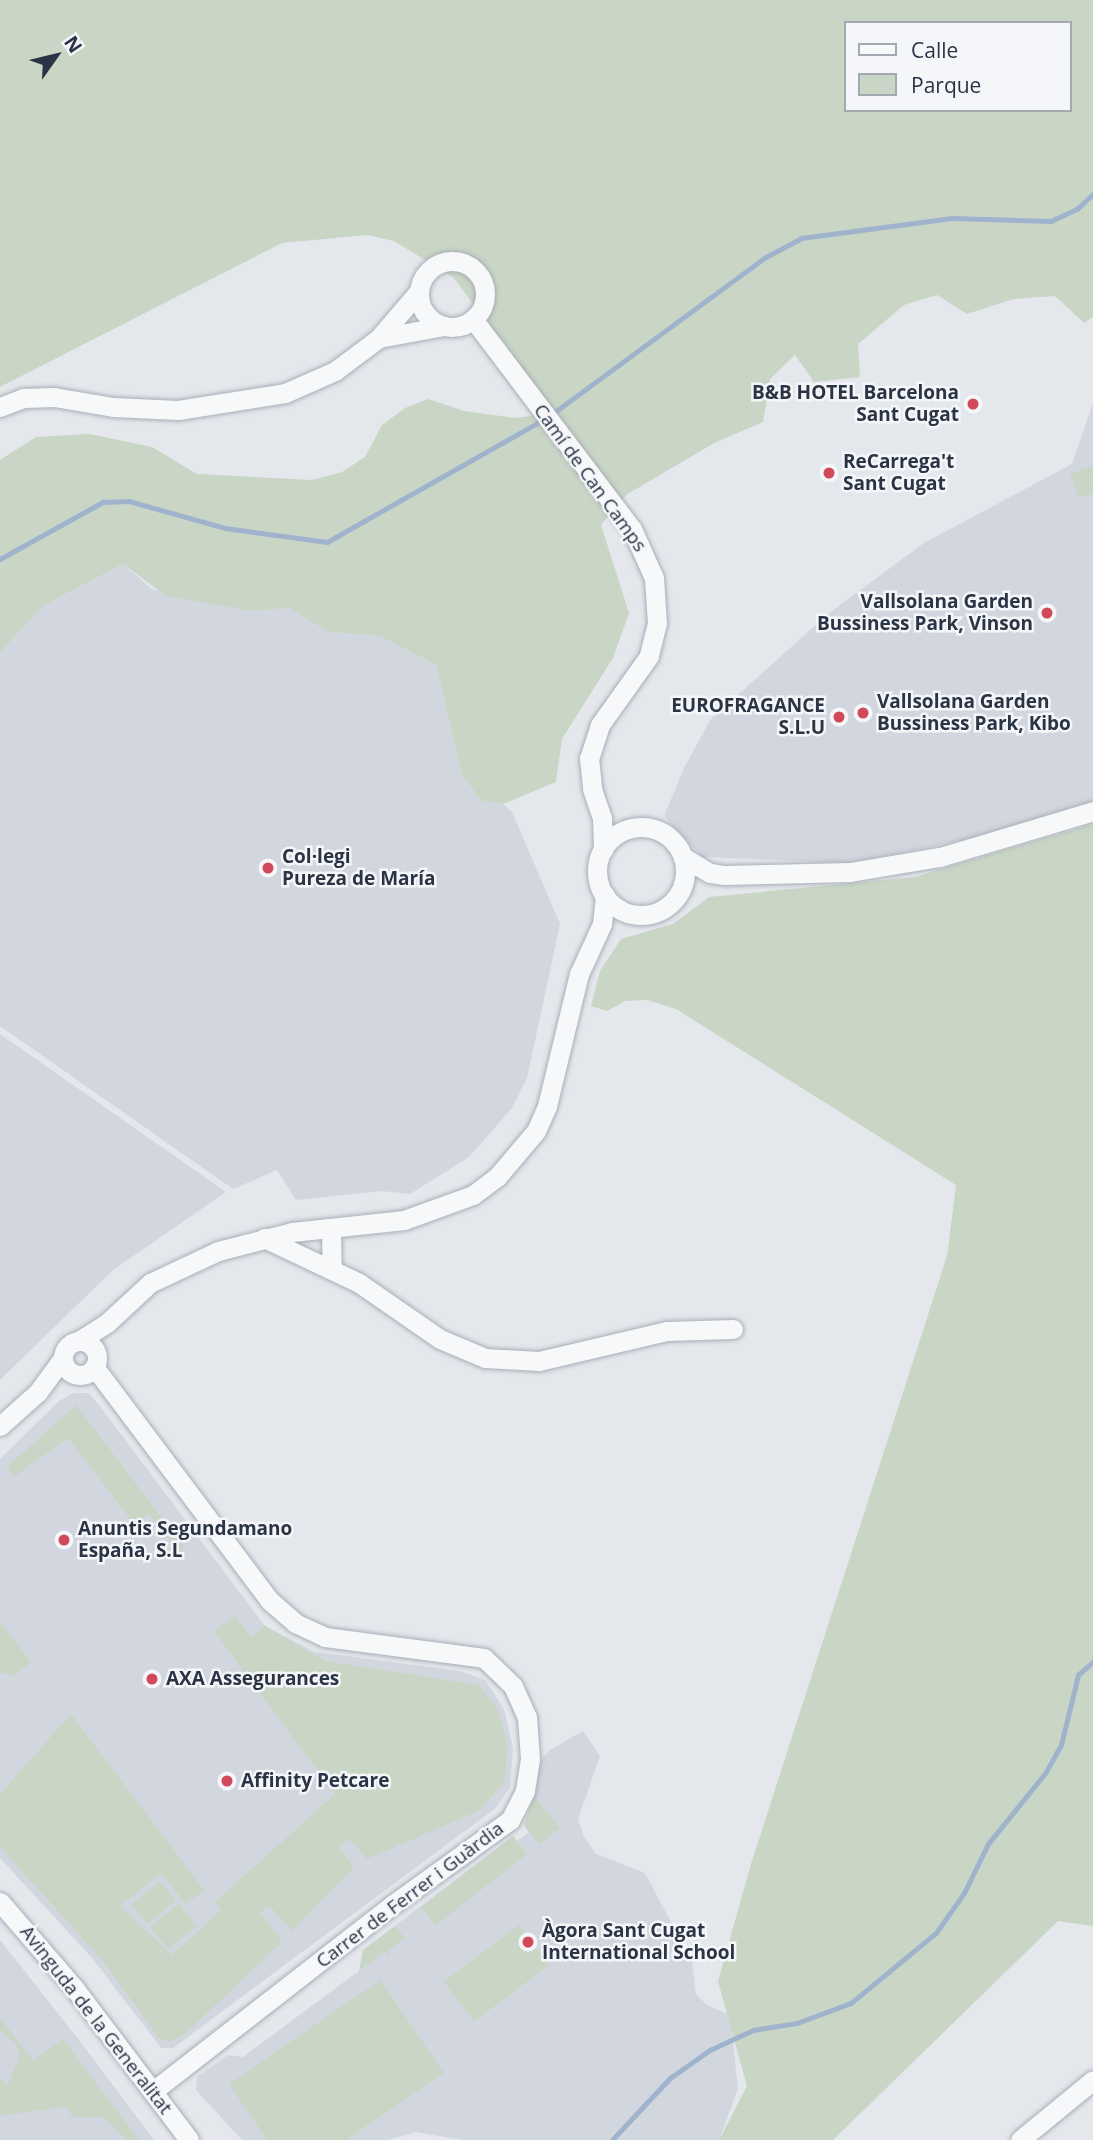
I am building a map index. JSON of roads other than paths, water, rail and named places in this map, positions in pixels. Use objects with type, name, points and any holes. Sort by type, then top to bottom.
[{"type":"street","points":[[0,407],[23,398],[54,397],[113,407],[178,410],[239,404],[285,393],[335,371],[379,338],[419,290],[423,278],[437,265],[467,265],[480,277],[484,290],[483,304],[473,319],[379,338]]},
{"type":"street","points":[[419,290],[424,311],[445,326]]},
{"type":"street","name":"Camí de Can Camps","points":[[473,319],[632,529],[654,578],[657,622],[649,656],[593,742],[589,771],[604,829],[603,850]]},
{"type":"street","points":[[598,803],[605,814],[635,827],[662,832],[683,857],[710,873],[725,875]]},
{"type":"street","points":[[596,940],[636,914],[657,911],[678,894],[705,879],[725,875],[892,867],[1093,811]]},
{"type":"street","points":[[635,827],[614,837],[603,850],[598,873],[605,895],[618,908],[636,914]]},
{"type":"street","points":[[678,894],[684,879],[683,857]]},
{"type":"street","points":[[0,1426],[38,1392],[70,1344],[107,1323],[131,1297],[153,1281],[218,1251],[264,1238],[404,1220],[445,1206],[473,1195],[519,1155],[547,1106],[572,999],[596,940],[605,895]]},
{"type":"street","points":[[331,1230],[332,1269]]},
{"type":"street","points":[[264,1238],[332,1269],[440,1339],[485,1358],[512,1362],[580,1354],[685,1328],[733,1329]]},
{"type":"street","points":[[38,1392],[76,1375],[96,1360],[107,1323]]},
{"type":"street","name":"Carrer de Ferrer i Guàrdia","points":[[80,1340],[281,1612],[325,1637],[484,1658],[513,1686],[527,1717],[529,1749],[525,1791],[510,1820],[382,1912],[154,2090]]},
{"type":"street","points":[[63,1358],[66,1368],[76,1375]]},
{"type":"street","name":"Avinguda de la Generalitat","points":[[0,1902],[154,2090],[189,2140]]},
{"type":"street","points":[[1020,2140],[1093,2080]]},
{"type":"waterway","points":[[552,414],[766,257],[801,238],[952,218],[1051,221],[1077,209],[1093,194]]},
{"type":"waterway","points":[[0,559],[103,502],[129,501],[225,528],[327,542],[544,419]]},
{"type":"waterway","points":[[612,2140],[670,2078],[710,2050],[753,2030],[797,2023],[851,2003],[936,1933],[964,1893],[988,1844],[1046,1772],[1061,1745],[1078,1675],[1093,1662]]},
{"type":"place","name":"B&B HOTEL Barcelona Sant Cugat","points":[[973,404]]},
{"type":"place","name":"ReCarrega't Sant Cugat","points":[[829,473]]},
{"type":"place","name":"Vallsolana Garden Bussiness Park, Vinson","points":[[1047,613]]},
{"type":"place","name":"Vallsolana Garden Bussiness Park, Kibo","points":[[863,713]]},
{"type":"place","name":"EUROFRAGANCE S.L.U","points":[[839,717]]},
{"type":"place","name":"Col·legi Pureza de María","points":[[268,868]]},
{"type":"place","name":"Anuntis Segundamano España, S.L","points":[[64,1540]]},
{"type":"place","name":"AXA Assegurances","points":[[152,1679]]},
{"type":"place","name":"Affinity Petcare","points":[[227,1781]]},
{"type":"place","name":"Àgora Sant Cugat International School","points":[[528,1942]]}]
